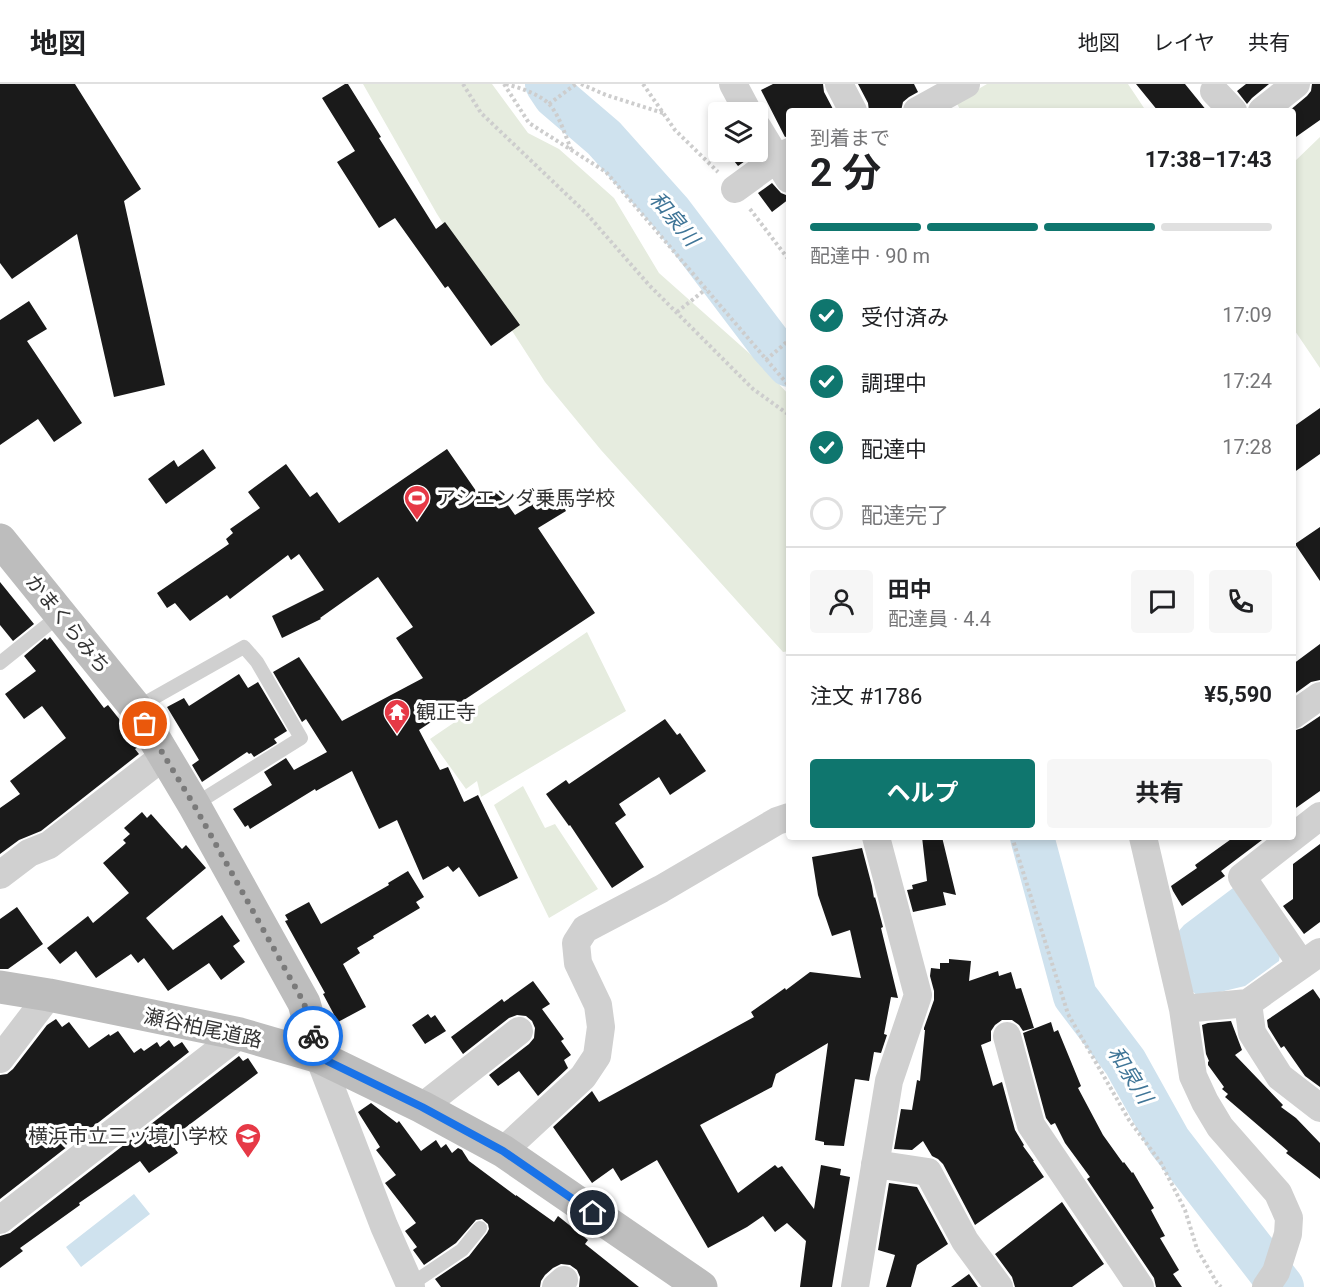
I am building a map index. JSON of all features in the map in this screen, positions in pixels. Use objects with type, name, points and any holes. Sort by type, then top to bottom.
[{"type":"main road","name":"かまくらみち","points":[[0,540],[136,708],[194,805],[304,1003],[319,1057]]},
{"type":"main road","name":"瀬谷柏尾道路","points":[[0,987],[240,1034],[319,1057],[422,1107],[503,1151],[701,1287]]},
{"type":"street","points":[[733,84],[743,102]]},
{"type":"street","points":[[839,84],[851,108]]},
{"type":"street","points":[[922,108],[966,84]]},
{"type":"street","points":[[1266,108],[1296,84]]},
{"type":"street","points":[[735,189],[785,164],[768,141]]},
{"type":"street","points":[[1296,714],[1320,696]]},
{"type":"street","points":[[0,875],[29,853],[49,845],[164,756]]},
{"type":"street","points":[[1296,834],[1320,816]]},
{"type":"street","points":[[503,1151],[583,1077],[597,1056],[601,1027],[598,1005],[578,963],[576,943],[585,929],[786,818]]},
{"type":"street","points":[[855,1287],[889,1081],[918,995],[877,840]]},
{"type":"street","points":[[1144,840],[1183,1009],[1197,1085],[1220,1127],[1278,1193],[1289,1218],[1288,1234],[1276,1272],[1266,1287]]},
{"type":"street","points":[[1183,1009],[1248,1003],[1311,959],[1242,877],[1288,840]]},
{"type":"street","points":[[0,1059],[49,996]]},
{"type":"street","points":[[1248,1003],[1252,1033],[1280,1077],[1320,1108]]},
{"type":"street","points":[[422,1107],[519,1031]]},
{"type":"street","points":[[0,1220],[240,1034]]},
{"type":"street","points":[[1007,1035],[1031,1125],[1140,1287]]},
{"type":"street","points":[[319,1057],[380,1215],[411,1286]]},
{"type":"street","points":[[875,1164],[928,1172],[965,1241],[999,1287]]},
{"type":"lane","points":[[0,663],[60,615]]},
{"type":"lane","points":[[136,708],[244,647],[257,662],[301,738],[194,805]]},
{"type":"lane","points":[[411,1286],[462,1250],[480,1228]]},
{"type":"path","points":[[463,84],[481,112],[586,213],[649,285],[753,389],[786,413]]},
{"type":"path","points":[[505,84],[526,90],[549,104],[571,150]]},
{"type":"path","points":[[505,84],[529,123],[606,172],[786,383]]},
{"type":"path","points":[[549,104],[576,84]]},
{"type":"path","points":[[581,84],[606,95],[663,113]]},
{"type":"path","points":[[677,312],[706,289]]},
{"type":"path","points":[[766,360],[786,343]]},
{"type":"path","points":[[1013,840],[1068,1014],[1129,1120],[1161,1163],[1185,1210],[1197,1249],[1221,1287]]},
{"type":"shaded area","points":[[363,84],[492,84],[528,133],[559,149],[614,198],[659,273],[758,361],[786,392],[786,652],[783,652],[601,450],[545,382],[437,214]]},
{"type":"shaded area","points":[[987,84],[1128,84],[1144,108],[959,108],[956,102]]},
{"type":"shaded area","points":[[1320,137],[1320,368],[1296,332],[1296,160]]},
{"type":"shaded area","points":[[587,632],[626,711],[481,797],[477,781],[466,789],[430,739]]},
{"type":"shaded area","points":[[523,786],[545,828],[555,824],[598,889],[549,918],[494,805]]},
{"type":"water","points":[[1233,888],[1280,954],[1279,961],[1245,986],[1199,997],[1192,991],[1177,933],[1184,925]]},
{"type":"water","points":[[134,1194],[150,1214],[81,1267],[66,1247]]},
{"type":"building","points":[[0,84],[75,84],[141,189],[124,201],[165,385],[114,397],[77,234],[12,279],[0,263]]},
{"type":"building","points":[[348,84],[436,229],[445,222],[520,325],[491,346],[448,286],[445,288],[395,218],[379,228],[337,162],[355,151],[322,98]]},
{"type":"building","points":[[773,84],[823,84],[824,92],[832,108],[786,108],[785,137],[761,90]]},
{"type":"building","points":[[858,84],[914,84],[918,92],[903,102],[902,108],[869,108]]},
{"type":"building","points":[[1136,84],[1185,84],[1205,108],[1156,108]]},
{"type":"building","points":[[1246,84],[1269,84],[1247,104],[1237,91]]},
{"type":"building","points":[[1312,84],[1320,84],[1320,120],[1296,137],[1296,108],[1293,108],[1311,91]]},
{"type":"building","points":[[772,183],[786,195],[786,201],[772,212],[758,193]]},
{"type":"building","points":[[29,301],[47,329],[27,341],[82,423],[54,442],[38,419],[0,445],[0,320]]},
{"type":"building","points":[[1320,408],[1320,454],[1296,471],[1296,425]]},
{"type":"building","points":[[203,449],[216,468],[166,504],[148,479],[174,460],[178,467]]},
{"type":"building","points":[[447,449],[483,501],[498,491],[515,515],[555,491],[566,511],[538,528],[595,613],[419,730],[440,770],[448,767],[464,802],[478,795],[518,878],[479,897],[459,867],[453,872],[448,866],[423,880],[397,820],[379,829],[352,771],[316,791],[315,789],[250,829],[248,825],[245,827],[233,809],[272,785],[264,772],[286,758],[294,770],[327,752],[306,719],[302,722],[273,672],[299,657],[342,721],[423,678],[396,638],[413,627],[378,577],[321,619],[282,638],[272,616],[324,590],[299,554],[291,560],[288,555],[230,599],[227,595],[190,621],[175,603],[167,608],[157,593],[229,544],[226,539],[233,533],[230,529],[260,508],[248,492],[286,464],[310,497],[317,492],[339,523]]},
{"type":"building","points":[[1320,527],[1320,581],[1296,545]]},
{"type":"building","points":[[0,582],[34,624],[13,641],[0,625]]},
{"type":"building","points":[[50,637],[104,708],[108,705],[124,725],[138,747],[135,749],[139,754],[41,831],[19,840],[0,854],[0,808],[20,794],[10,781],[66,738],[42,706],[24,719],[5,694],[36,671],[24,656],[45,638],[47,640]]},
{"type":"building","points":[[1320,644],[1320,680],[1311,682],[1296,693],[1296,662]]},
{"type":"building","points":[[239,674],[248,688],[258,682],[287,731],[274,739],[277,743],[254,757],[247,752],[202,782],[192,765],[199,760],[167,707],[184,698],[189,706]]},
{"type":"building","points":[[1320,716],[1320,791],[1296,808],[1296,730]]},
{"type":"building","points":[[665,719],[677,735],[680,733],[706,771],[670,795],[659,777],[619,804],[626,815],[615,823],[644,867],[612,888],[570,825],[546,794],[566,780],[569,784]]},
{"type":"building","points":[[142,812],[147,818],[151,814],[182,849],[186,845],[206,868],[146,918],[173,950],[222,915],[240,941],[233,946],[245,962],[221,980],[209,963],[168,991],[144,958],[138,963],[131,954],[96,978],[76,951],[60,964],[47,948],[88,916],[93,923],[129,893],[103,863],[126,843],[123,840],[130,834],[124,828]]},
{"type":"building","points":[[922,840],[943,840],[956,895],[943,892],[946,905],[913,912],[907,890],[913,889],[912,885],[927,881]]},
{"type":"building","points":[[1230,840],[1262,840],[1221,871],[1225,876],[1182,906],[1171,886],[1197,868],[1195,865]]},
{"type":"building","points":[[1320,844],[1320,922],[1304,934],[1283,906],[1293,899],[1293,864]]},
{"type":"building","points":[[862,848],[883,927],[881,928],[898,998],[891,997],[884,1034],[887,1035],[881,1053],[874,1052],[869,1081],[855,1079],[844,1146],[824,1145],[824,1142],[815,1140],[828,1043],[776,1074],[772,1087],[700,1125],[738,1193],[775,1165],[778,1168],[782,1166],[814,1209],[821,1165],[841,1169],[840,1175],[850,1177],[832,1287],[800,1287],[806,1241],[787,1223],[775,1232],[763,1216],[708,1248],[657,1160],[621,1181],[613,1168],[592,1183],[553,1127],[592,1091],[599,1102],[754,1017],[751,1012],[810,972],[861,978],[850,930],[832,936],[818,895],[812,857]]},
{"type":"building","points":[[408,871],[424,897],[416,902],[420,908],[373,936],[374,938],[357,948],[360,953],[343,964],[366,1007],[338,1022],[323,994],[325,993],[285,921],[288,920],[285,915],[309,902],[321,924],[389,885],[388,883]]},
{"type":"building","points":[[17,907],[43,944],[8,969],[0,969],[0,919]]},
{"type":"building","points":[[949,959],[971,961],[969,981],[998,971],[999,976],[1011,972],[1016,989],[1021,988],[1034,1028],[1023,1031],[1012,1020],[1002,1020],[991,1031],[991,1041],[981,1045],[993,1086],[1002,1082],[1015,1130],[1044,1177],[975,1225],[943,1164],[932,1156],[923,1141],[912,1150],[894,1149],[901,1109],[912,1110],[917,1080],[920,1081],[924,1028],[934,1000],[931,968],[940,969],[940,963],[949,963]]},
{"type":"building","points":[[533,981],[550,1004],[542,1009],[564,1039],[561,1041],[571,1055],[564,1060],[568,1068],[538,1096],[519,1071],[498,1086],[489,1075],[534,1038],[535,1028],[526,1016],[517,1015],[509,1018],[463,1054],[451,1037],[502,999],[504,1002]]},
{"type":"building","points":[[1313,989],[1320,999],[1320,1087],[1305,1076],[1284,1046],[1281,1048],[1268,1027],[1267,1020]]},
{"type":"building","points":[[428,1014],[431,1018],[435,1015],[446,1031],[425,1044],[412,1025]]},
{"type":"building","points":[[56,1019],[62,1027],[69,1022],[89,1048],[109,1034],[110,1036],[118,1031],[134,1053],[141,1048],[144,1051],[157,1042],[160,1047],[169,1040],[174,1047],[182,1042],[189,1052],[0,1199],[0,1075],[7,1074],[13,1069],[47,1025]]},
{"type":"building","points":[[1231,1021],[1242,1050],[1235,1055],[1283,1105],[1281,1107],[1296,1118],[1320,1143],[1320,1179],[1286,1153],[1288,1151],[1225,1097],[1228,1094],[1222,1089],[1224,1087],[1208,1065],[1202,1025]]},
{"type":"building","points":[[1051,1022],[1054,1032],[1058,1030],[1081,1086],[1078,1088],[1103,1135],[1123,1163],[1133,1172],[1154,1208],[1151,1210],[1165,1236],[1160,1238],[1179,1270],[1173,1274],[1182,1287],[1156,1287],[1154,1278],[1087,1179],[1090,1177],[1065,1143],[1055,1123],[1051,1125],[1046,1118],[1023,1033]]},
{"type":"building","points":[[239,1056],[243,1061],[248,1058],[258,1073],[169,1140],[178,1153],[149,1173],[140,1161],[79,1203],[80,1205],[20,1248],[23,1251],[0,1268],[0,1236],[10,1233]]},
{"type":"building","points":[[371,1103],[397,1123],[399,1121],[421,1151],[436,1140],[441,1148],[446,1144],[452,1153],[458,1148],[462,1150],[469,1161],[516,1196],[554,1222],[558,1216],[588,1240],[585,1244],[639,1287],[579,1287],[580,1277],[577,1270],[570,1265],[561,1264],[545,1275],[540,1287],[441,1287],[435,1279],[469,1256],[487,1233],[488,1224],[482,1219],[476,1220],[456,1243],[424,1265],[413,1250],[417,1247],[405,1231],[416,1223],[385,1183],[396,1175],[376,1150],[380,1147],[358,1112]]},
{"type":"building","points":[[889,1183],[917,1187],[948,1244],[917,1265],[911,1287],[886,1287],[895,1255],[878,1250]]},
{"type":"building","points":[[1062,1202],[1104,1264],[1072,1287],[1015,1287],[1012,1277],[995,1254]]},
{"type":"building","points":[[969,1274],[978,1287],[951,1287]]},
{"type":"waterway","name":"和泉川","points":[[547,84],[555,96],[604,138],[671,213],[786,362]]},
{"type":"waterway","name":"和泉川","points":[[1033,840],[1075,996],[1125,1062],[1169,1141],[1282,1287]]},
{"type":"way so far","points":[[145,724],[194,805],[304,1003],[313,1036]]},
{"type":"place","name":"アシエンダ乗馬学校","points":[[417,521]]},
{"type":"place","name":"観正寺","points":[[397,735]]},
{"type":"place","name":"横浜市立三ッ境小学校","points":[[248,1159]]},
{"type":"route","points":[[313,1036],[319,1057],[422,1107],[503,1151],[593,1213]]}]
